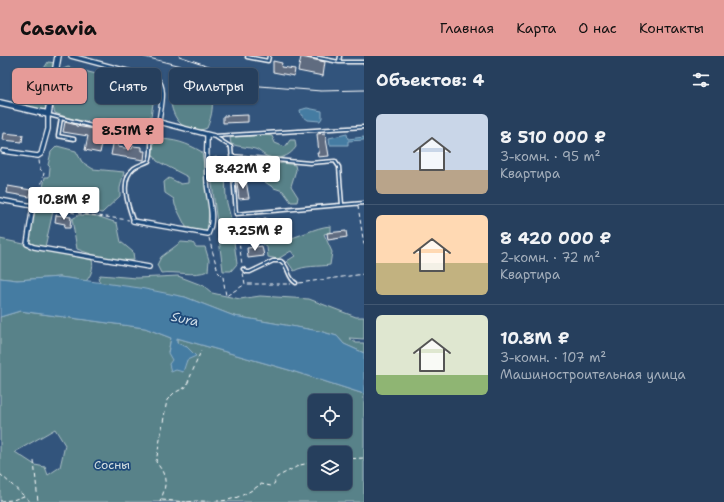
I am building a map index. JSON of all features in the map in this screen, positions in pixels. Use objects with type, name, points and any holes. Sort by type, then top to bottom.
[{"type":"main road","points":[[0,103],[48,114],[58,56]]},
{"type":"street","points":[[71,56],[157,79],[160,82],[162,90],[159,122],[214,136]]},
{"type":"street","points":[[3,151],[38,156],[44,150],[48,129],[48,114]]},
{"type":"street","points":[[133,221],[208,234],[212,212],[207,183],[208,135]]},
{"type":"street","points":[[0,200],[35,205],[27,244],[34,247],[149,267]]},
{"type":"lane","points":[[247,57],[268,61],[269,56]]},
{"type":"lane","points":[[309,56],[339,62],[364,62]]},
{"type":"lane","points":[[339,62],[340,56]]},
{"type":"lane","points":[[48,114],[120,133],[151,138]]},
{"type":"lane","points":[[61,118],[58,136],[74,139]]},
{"type":"lane","points":[[133,221],[126,193],[127,182],[133,169],[149,161],[152,144],[152,128],[159,122]]},
{"type":"lane","points":[[214,136],[364,127]]},
{"type":"lane","points":[[214,136],[231,147],[236,214],[364,203]]},
{"type":"lane","points":[[231,156],[310,162],[335,162],[339,167],[342,205]]},
{"type":"lane","points":[[243,269],[244,271],[250,272],[269,263],[281,261],[285,264],[290,277],[296,283]]},
{"type":"path","points":[[38,156],[40,169],[44,173],[35,205],[75,213],[133,221]]},
{"type":"path","points":[[358,204],[364,245]]},
{"type":"path","points":[[236,214],[245,284]]},
{"type":"path","points":[[208,234],[218,272],[223,277],[226,296],[245,284],[296,283],[364,274]]},
{"type":"path","points":[[202,351],[186,387],[174,393],[167,400],[156,462],[165,472],[165,489],[161,501],[186,502],[199,500],[226,500],[252,492],[261,484],[271,486],[278,477],[300,465],[308,463]]},
{"type":"path","points":[[352,459],[364,458]]},
{"type":"path","points":[[34,461],[38,502]]},
{"type":"path","points":[[0,474],[31,502]]},
{"type":"path","points":[[0,501],[13,500],[24,496]]},
{"type":"green space","points":[[48,62],[56,63],[55,68],[44,68]]},
{"type":"green space","points":[[87,72],[95,74],[95,104],[153,104],[147,133],[141,135],[133,128],[126,131],[117,130],[113,121],[110,120],[102,119],[82,121],[72,119],[55,113],[54,104],[87,104]]},
{"type":"green space","points":[[22,104],[48,104],[47,109],[39,111],[21,106]]},
{"type":"green space","points":[[171,104],[212,104],[207,128],[195,130],[186,128],[178,121],[173,112]]},
{"type":"green space","points":[[266,135],[272,136],[275,143],[285,147],[290,140],[295,140],[296,147],[287,156],[275,158],[266,156],[255,149],[231,144],[230,138]]},
{"type":"green space","points":[[156,139],[180,142],[202,152],[209,201],[208,229],[202,232],[186,227],[175,205],[174,199],[165,193],[164,182],[169,178],[181,184],[188,183],[188,177],[157,161],[149,148]]},
{"type":"green space","points":[[57,146],[76,151],[82,162],[93,169],[124,172],[120,188],[120,196],[102,213],[70,207],[50,207],[40,204],[45,177],[49,177],[50,167],[48,165],[51,152]]},
{"type":"green space","points":[[216,157],[222,159],[225,172],[226,199],[231,219],[237,264],[231,271],[223,271],[209,160]]},
{"type":"green space","points":[[249,160],[257,169],[283,163],[295,165],[296,170],[291,186],[298,197],[297,202],[291,202],[283,191],[274,188],[256,176],[240,174],[233,167],[236,161]]},
{"type":"green space","points":[[36,207],[53,211],[45,247],[29,244],[34,209]]},
{"type":"green space","points":[[79,215],[97,216],[117,223],[121,242],[133,252],[134,260],[105,258],[77,249],[72,219]]},
{"type":"green space","points":[[331,226],[331,232],[324,234],[332,252],[330,265],[307,267],[294,271],[287,261],[295,256],[291,251],[278,259],[268,257],[267,247],[255,239],[256,237],[282,240],[288,239],[319,228]]},
{"type":"green space","points":[[0,239],[24,244],[34,249],[70,254],[92,260],[93,266],[91,274],[86,281],[60,277],[17,280],[0,278]]},
{"type":"green space","points":[[181,242],[193,243],[196,247],[205,247],[209,260],[208,271],[197,274],[161,273],[157,265],[161,257]]},
{"type":"green space","points":[[100,275],[137,278],[178,276],[204,286],[212,293],[240,299],[260,296],[309,299],[356,317],[364,317],[364,339],[349,338],[356,343],[364,343],[364,353],[344,344],[337,336],[319,331],[234,316],[185,297],[101,283],[98,279]]},
{"type":"green space","name":"Сосны","points":[[20,311],[145,328],[171,338],[168,352],[187,347],[177,343],[177,338],[289,370],[364,394],[364,502],[0,502],[0,317]],"holes":[[[55,429],[65,445],[60,467],[48,475],[45,467],[35,465],[15,452]]]},
{"type":"water","points":[[307,108],[322,111],[322,118],[320,121],[308,120],[301,115],[300,110]]},
{"type":"water","points":[[347,134],[348,139],[364,137],[364,140],[348,141],[348,145],[330,145],[329,138]]},
{"type":"water","name":"Sura","points":[[60,277],[140,288],[185,297],[234,316],[319,331],[337,336],[344,344],[364,353],[364,394],[289,370],[177,338],[177,343],[187,347],[196,356],[187,360],[183,372],[176,370],[171,372],[169,364],[172,360],[168,353],[171,338],[145,328],[20,311],[0,317],[0,278],[17,280]]},
{"type":"building","points":[[301,57],[325,62],[323,76],[298,71]]},
{"type":"building","points":[[273,61],[282,63],[281,67],[295,69],[294,76],[273,72]]},
{"type":"building","points":[[248,115],[248,122],[223,123],[223,116]]},
{"type":"building","points":[[65,122],[76,126],[94,129],[93,131],[104,134],[100,153],[85,150],[88,136],[63,132]]},
{"type":"building","points":[[4,133],[23,135],[22,142],[3,140]]},
{"type":"building","points":[[325,133],[329,156],[318,157],[317,134]]},
{"type":"building","points":[[114,139],[119,140],[118,147],[132,149],[133,146],[142,147],[142,151],[145,151],[144,160],[111,155]]},
{"type":"building","points":[[246,181],[249,198],[239,199],[237,182]]},
{"type":"building","points":[[8,186],[31,190],[30,197],[7,193]]},
{"type":"building","points":[[56,215],[71,217],[70,228],[64,228],[65,224],[55,222]]},
{"type":"building","points":[[266,218],[267,226],[245,228],[244,221]]},
{"type":"building","points":[[346,231],[347,237],[328,240],[327,233]]},
{"type":"building","points":[[262,246],[264,256],[248,258],[247,248]]},
{"type":"railway","points":[[141,56],[260,86],[321,91],[364,90]]},
{"type":"railway","points":[[179,56],[215,68]]}]
